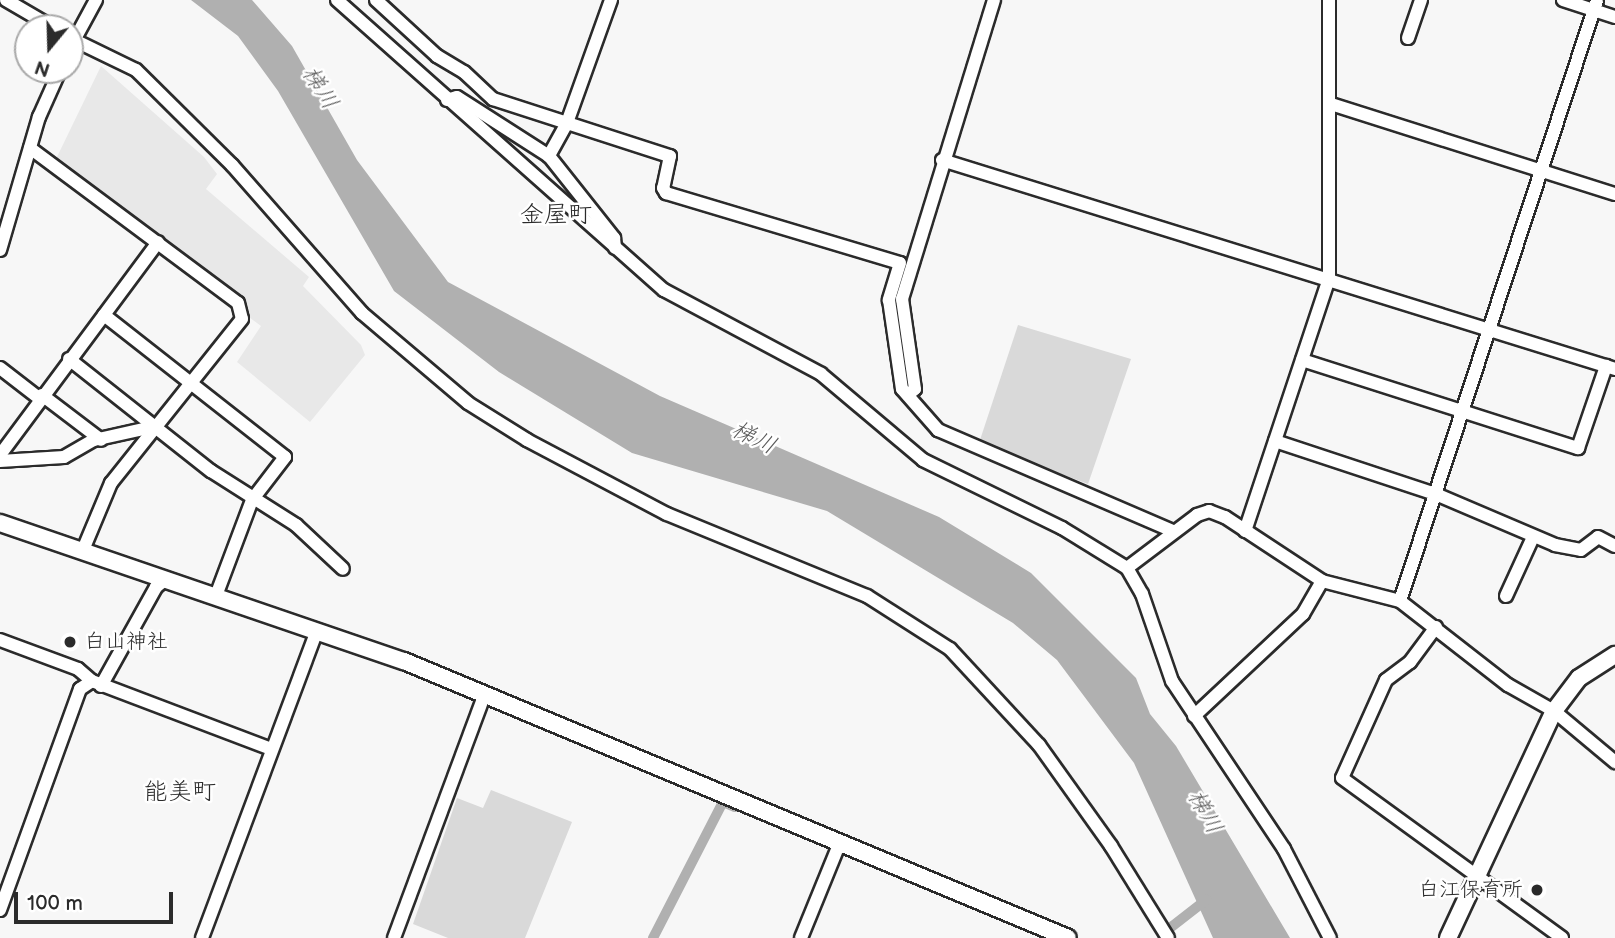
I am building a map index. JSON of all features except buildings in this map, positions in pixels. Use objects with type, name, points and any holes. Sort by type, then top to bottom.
[{"type":"street","points":[[6,0],[30,14]]},
{"type":"street","points":[[84,21],[96,0]]},
{"type":"street","points":[[337,0],[663,290],[821,374],[923,460],[1062,528],[1128,568],[1142,594],[1172,681],[1284,849],[1330,938]]},
{"type":"street","points":[[376,0],[437,56],[464,72],[493,99],[670,156],[663,188],[666,193],[900,263],[889,300],[902,389],[937,430],[1172,531]]},
{"type":"street","points":[[549,156],[567,123],[611,0]]},
{"type":"street","points":[[908,395],[915,389],[902,299],[942,160],[994,0]]},
{"type":"street","points":[[1245,531],[1329,279],[1329,0]]},
{"type":"street","points":[[1408,38],[1421,0]]},
{"type":"street","points":[[1563,0],[1596,5],[1615,17]]},
{"type":"street","points":[[1400,601],[1465,413],[1596,5]]},
{"type":"street","points":[[84,45],[136,70],[232,165],[362,313],[468,403],[527,440],[667,514],[867,596],[950,649],[1039,745],[1111,846],[1168,938]]},
{"type":"street","points":[[0,250],[30,148],[55,84]]},
{"type":"street","points":[[447,100],[457,97],[549,156],[614,238],[615,249]]},
{"type":"street","points":[[1331,104],[1615,194]]},
{"type":"street","points":[[30,148],[239,303],[242,319],[111,483],[83,551]]},
{"type":"street","points":[[942,160],[1610,367],[1578,448],[1302,360]]},
{"type":"street","points":[[0,455],[41,396],[158,242]]},
{"type":"street","points":[[104,315],[285,457],[252,500],[216,596]]},
{"type":"street","points":[[69,359],[252,500],[296,525],[343,569]]},
{"type":"street","points":[[0,368],[101,440]]},
{"type":"street","points":[[0,461],[64,457],[101,440],[158,426]]},
{"type":"street","points":[[1275,441],[1438,495],[1533,537],[1581,550],[1598,537],[1615,546]]},
{"type":"street","points":[[1128,568],[1172,531],[1209,511],[1322,581],[1400,601],[1508,685],[1554,711],[1615,762]]},
{"type":"street","points":[[0,523],[317,631],[484,696],[1068,938]]},
{"type":"street","points":[[1506,596],[1533,537]]},
{"type":"street","points":[[0,910],[80,690],[97,684],[156,587],[166,579]]},
{"type":"street","points":[[1194,716],[1303,614],[1322,581]]},
{"type":"street","points":[[1436,627],[1410,662],[1387,680],[1342,778],[1562,938]]},
{"type":"street","points":[[202,938],[317,631]]},
{"type":"street","points":[[0,640],[78,669],[97,684],[271,749]]},
{"type":"street","points":[[1448,938],[1554,711],[1579,678],[1615,655]]},
{"type":"street","points":[[394,938],[484,696]]},
{"type":"street","points":[[801,938],[839,845]]},
{"type":"shaded area","points":[[101,66],[204,157],[217,174],[206,189],[309,277],[303,286],[361,345],[365,355],[310,422],[237,362],[261,326],[246,315],[240,297],[56,159]]},
{"type":"shaded area","points":[[1018,325],[1131,359],[1088,484],[979,443]]},
{"type":"shaded area","points":[[491,790],[572,822],[525,938],[448,938],[413,924],[457,798],[483,808]]},
{"type":"water","name":"梯川","points":[[191,0],[252,0],[292,46],[357,160],[448,282],[660,396],[939,517],[1031,573],[1136,678],[1150,714],[1176,746],[1290,938],[1213,938],[1134,763],[1057,660],[1013,623],[827,511],[632,453],[499,372],[394,291],[278,91],[238,36]]},
{"type":"waterway","points":[[653,938],[723,802],[735,807]]},
{"type":"waterway","points":[[1170,928],[1206,900]]},
{"type":"place","name":"白山神社","points":[[70,642]]},
{"type":"place","name":"白江保育所","points":[[1537,890]]},
{"type":"district","name":"金屋町","points":[[556,215]]},
{"type":"district","name":"能美町","points":[[180,792]]}]
